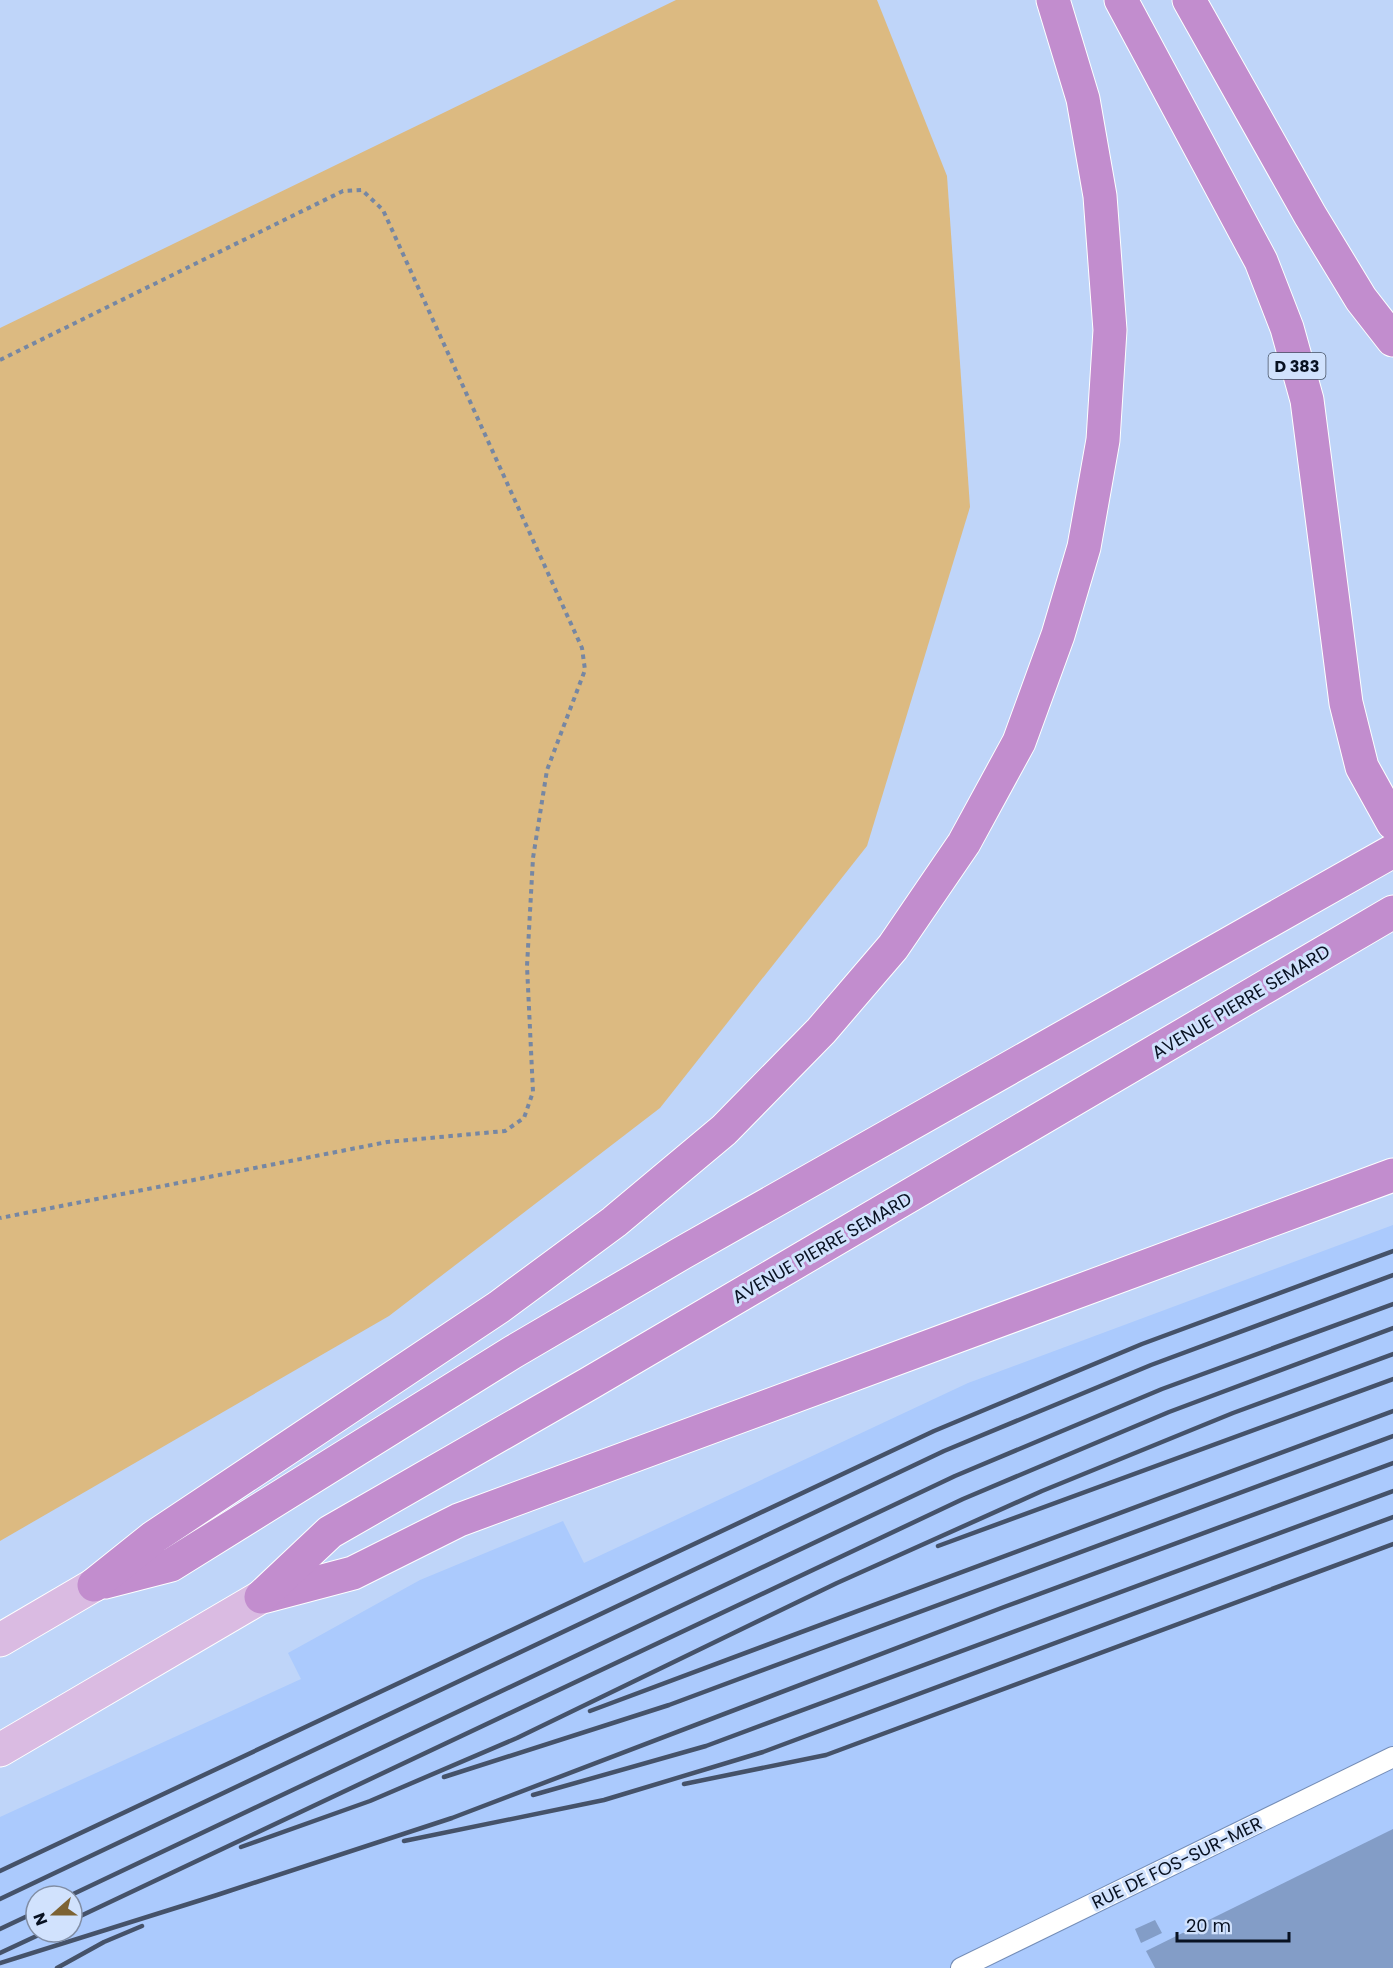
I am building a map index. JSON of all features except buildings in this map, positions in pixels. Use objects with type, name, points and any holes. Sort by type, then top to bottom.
[{"type":"highway","points":[[94,1586],[154,1537],[508,1300],[614,1222],[724,1130],[821,1031],[893,947],[964,843],[1018,742],[1058,635],[1084,547],[1102,440],[1110,330],[1100,196],[1083,99],[1053,0]]},
{"type":"highway","name":"D 383","points":[[1121,0],[1261,261],[1287,328],[1307,400],[1346,703],[1362,767],[1393,823]]},
{"type":"highway","points":[[1189,0],[1360,299],[1393,340]]},
{"type":"highway","points":[[94,1586],[171,1565],[513,1352],[672,1259],[1393,851]]},
{"type":"highway","name":"AVENUE PIERRE SEMARD","points":[[261,1597],[330,1532],[590,1383],[1393,912]]},
{"type":"highway","points":[[261,1597],[353,1573],[459,1520],[1393,1175]]},
{"type":"main road","points":[[0,1640],[94,1586]]},
{"type":"main road","points":[[0,1750],[261,1597]]},
{"type":"lane","name":"RUE DE FOS-SUR-MER","points":[[961,1968],[1393,1757]]},
{"type":"path","points":[[0,360],[344,191],[362,190],[383,210],[582,648],[585,670],[547,770],[533,858],[526,966],[533,1092],[524,1118],[505,1131],[387,1142],[0,1218]]},
{"type":"shaded area","points":[[676,0],[877,0],[947,176],[970,507],[867,846],[660,1108],[389,1316],[0,1541],[0,328]]},
{"type":"shaded area","points":[[1393,1225],[1393,1968],[0,1968],[0,1817],[301,1679],[288,1653],[420,1580],[563,1521],[584,1563],[968,1383]]},
{"type":"railway","points":[[0,1871],[934,1431],[1142,1344],[1393,1251]]},
{"type":"railway","points":[[0,1899],[944,1451],[1151,1365],[1393,1275]]},
{"type":"railway","points":[[84,1889],[955,1476],[1162,1389],[1393,1304]]},
{"type":"railway","points":[[84,1914],[963,1499],[1169,1412],[1393,1328]]},
{"type":"railway","points":[[241,1847],[370,1801],[517,1738],[837,1583],[1042,1491],[1233,1413],[1393,1354]]},
{"type":"railway","points":[[938,1546],[1393,1379]]},
{"type":"railway","points":[[590,1711],[1393,1411]]},
{"type":"railway","points":[[444,1777],[669,1705],[1393,1436]]},
{"type":"railway","points":[[0,1963],[452,1818],[1004,1607],[1393,1463]]},
{"type":"railway","points":[[533,1795],[706,1746],[1393,1491]]},
{"type":"railway","points":[[404,1841],[604,1800],[763,1752],[1393,1517]]},
{"type":"railway","points":[[684,1784],[826,1755],[1393,1544]]},
{"type":"railway","points":[[0,1929],[24,1918]]},
{"type":"railway","points":[[57,1968],[104,1942],[142,1926]]},
{"type":"railway","points":[[0,1953],[24,1942]]}]
